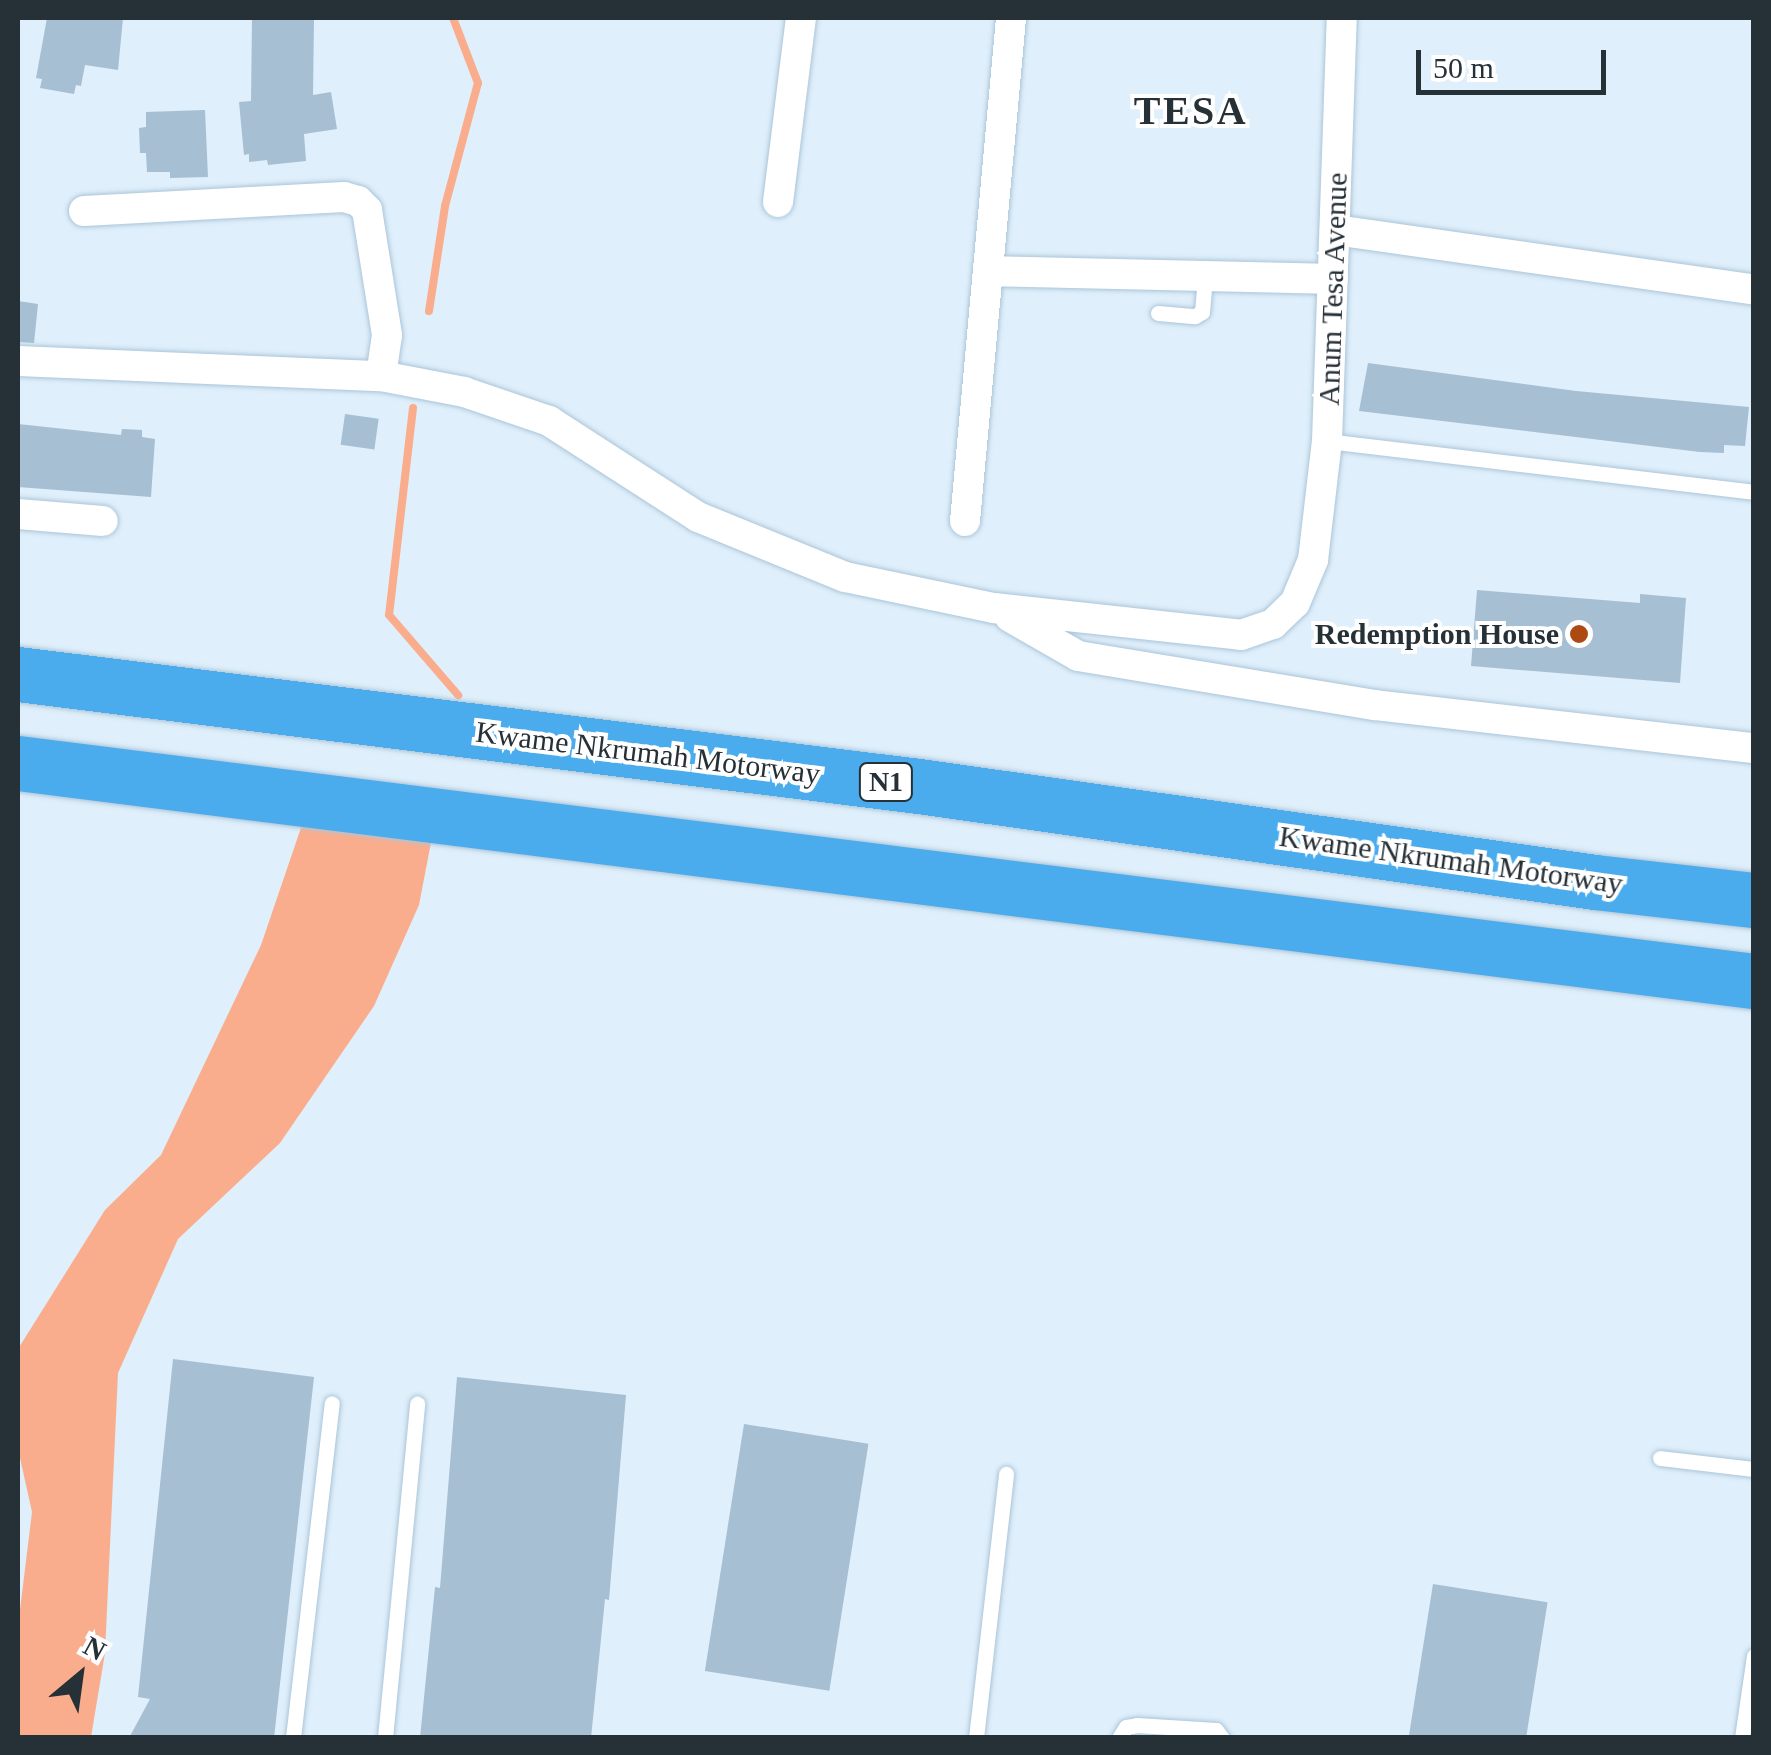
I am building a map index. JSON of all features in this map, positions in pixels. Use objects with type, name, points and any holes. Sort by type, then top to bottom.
[{"type":"highway","name":"Kwame Nkrumah Motorway","points":[[18,674],[919,786],[1595,882],[1754,900]]},
{"type":"highway","points":[[18,763],[1754,981]]},
{"type":"street","points":[[778,202],[801,18]]},
{"type":"street","points":[[965,521],[1011,18]]},
{"type":"street","name":"Anum Tesa Avenue","points":[[994,608],[1241,635],[1273,624],[1295,604],[1313,560],[1328,441],[1342,18]]},
{"type":"street","points":[[84,210],[344,197],[358,201],[367,210],[387,334],[381,376]]},
{"type":"street","points":[[1335,230],[1754,290]]},
{"type":"street","points":[[988,271],[1333,279]]},
{"type":"street","points":[[18,360],[381,376],[464,392],[548,421],[698,516],[844,577],[994,608],[1078,656],[1375,705],[1754,748]]},
{"type":"street","points":[[18,514],[103,521]]},
{"type":"lane","points":[[1158,314],[1202,312],[1205,277]]},
{"type":"lane","points":[[1328,441],[1754,492]]},
{"type":"lane","points":[[293,1738],[332,1404]]},
{"type":"lane","points":[[385,1738],[418,1404]]},
{"type":"lane","points":[[1660,1458],[1754,1469]]},
{"type":"lane","points":[[976,1738],[1006,1474]]},
{"type":"lane","points":[[1742,1738],[1754,1656]]},
{"type":"lane","points":[[1119,1738],[1126,1727],[1163,1732],[1216,1730],[1222,1738]]},
{"type":"shaded area","points":[[305,816],[433,832],[419,905],[374,1006],[280,1143],[178,1239],[118,1373],[105,1653],[91,1737],[18,1737],[18,1626],[32,1512],[18,1449],[18,1349],[105,1210],[161,1155],[261,945]]},
{"type":"building","points":[[47,18],[123,18],[118,70],[85,65],[81,86],[76,85],[74,94],[40,88],[42,79],[36,78]]},
{"type":"building","points":[[252,18],[314,18],[313,95],[331,92],[337,129],[304,134],[306,161],[268,165],[267,160],[249,162],[249,154],[244,155],[239,102],[251,101]]},
{"type":"building","points":[[205,110],[208,177],[170,178],[170,172],[147,172],[146,153],[140,153],[139,128],[146,127],[146,112]]},
{"type":"building","points":[[18,301],[38,304],[34,343],[18,342]]},
{"type":"building","points":[[1368,363],[1576,391],[1749,407],[1745,446],[1724,445],[1724,453],[1700,452],[1359,411]]},
{"type":"building","points":[[345,414],[379,419],[374,449],[341,445]]},
{"type":"building","points":[[18,424],[121,435],[122,429],[142,430],[142,437],[155,439],[151,497],[18,487]]},
{"type":"building","name":"Redemption House","points":[[1477,590],[1640,603],[1640,594],[1686,598],[1680,683],[1471,666]]},
{"type":"building","points":[[173,1359],[314,1377],[274,1738],[129,1738],[150,1699],[138,1697]]},
{"type":"building","points":[[457,1377],[626,1395],[609,1600],[605,1599],[591,1738],[420,1738],[435,1587],[440,1588]]},
{"type":"building","points":[[744,1424],[868,1444],[829,1691],[705,1671]]},
{"type":"building","points":[[1433,1584],[1548,1602],[1526,1738],[1409,1738]]},
{"type":"waterway","points":[[429,311],[445,206],[478,83],[453,18]]},
{"type":"waterway","points":[[413,408],[389,615],[458,695]]},
{"type":"place","name":"Redemption House","points":[[1579,634]]},
{"type":"district","name":"TESA","points":[[1191,111]]}]
